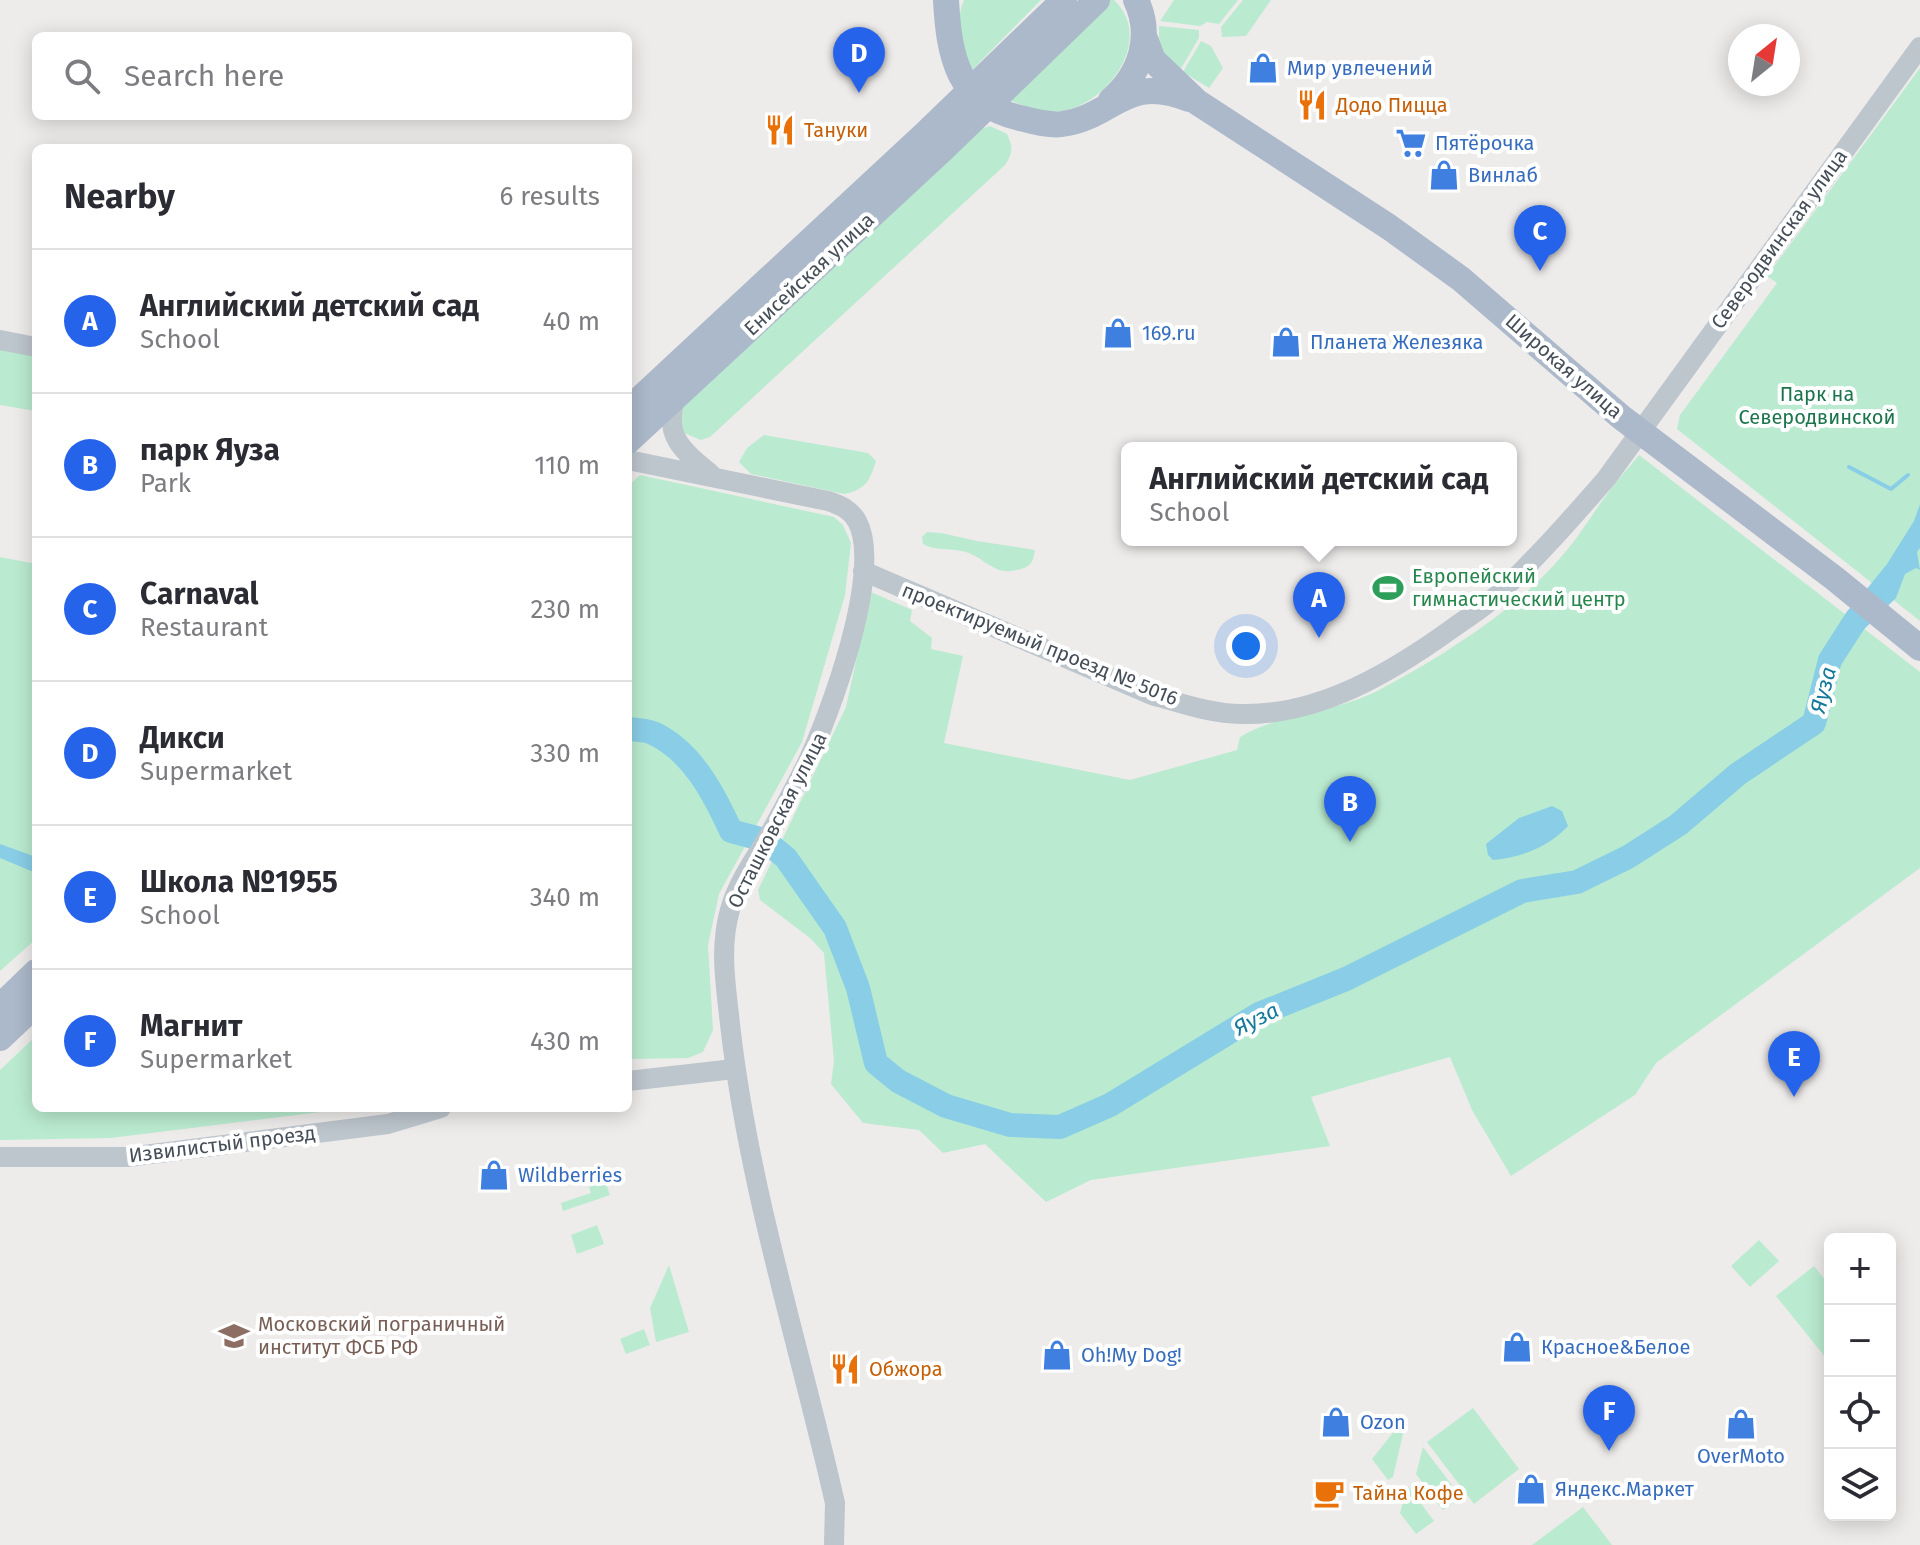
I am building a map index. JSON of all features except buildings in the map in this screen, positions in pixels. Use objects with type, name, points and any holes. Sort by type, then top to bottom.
[{"type":"main road","points":[[946,0],[948,34],[956,68],[979,98],[1010,116],[1061,124],[1130,94],[1152,90],[1197,102]]},
{"type":"main road","points":[[979,98],[1064,0]]},
{"type":"main road","points":[[979,98],[1097,0]]},
{"type":"main road","points":[[1099,110],[1130,79],[1140,60],[1145,39],[1144,17],[1136,0]]},
{"type":"main road","points":[[1145,39],[1153,60],[1197,102]]},
{"type":"main road","name":"Енисейская улица","points":[[632,407],[734,328],[979,98]]},
{"type":"main road","name":"Широкая улица","points":[[1197,102],[1377,219],[1461,279],[1641,433],[1834,578],[1914,643]]},
{"type":"main road","name":"Енисейская улица","points":[[632,437],[675,399],[734,328]]},
{"type":"main road","points":[[0,1007],[32,976]]},
{"type":"main road","points":[[0,1038],[32,1008]]},
{"type":"street","name":"Северодвинская улица","points":[[1641,433],[1920,47]]},
{"type":"street","points":[[0,340],[32,346]]},
{"type":"street","points":[[675,399],[670,414],[675,440],[715,478]]},
{"type":"street","name":"проектируемый проезд № 5016","points":[[863,571],[1152,695],[1196,708],[1240,714],[1271,713],[1320,702],[1379,676],[1494,598],[1550,543],[1641,433]]},
{"type":"street","name":"Осташковская улица","points":[[632,461],[841,506],[855,518],[861,531],[863,571],[854,626],[833,700],[811,754],[784,809],[744,877],[729,912],[723,969],[734,1069],[835,1503],[834,1545]]},
{"type":"street","points":[[632,1081],[734,1069]]},
{"type":"street","name":"Извилистый проезд","points":[[0,1157],[128,1157],[388,1124],[428,1112]]},
{"type":"green space","points":[[964,0],[1041,0],[972,70],[960,35],[959,18]]},
{"type":"green space","points":[[1109,0],[1114,0],[1125,16],[1130,33],[1121,68],[1109,83],[1079,106],[1062,111],[1041,111],[1009,100]]},
{"type":"green space","points":[[1174,0],[1238,0],[1219,24],[1207,22],[1200,26],[1160,21]]},
{"type":"green space","points":[[1243,0],[1271,0],[1246,36],[1222,37],[1221,27]]},
{"type":"green space","points":[[1159,26],[1199,30],[1199,38],[1180,70],[1159,52]]},
{"type":"green space","points":[[1201,41],[1211,46],[1223,68],[1209,88],[1183,72]]},
{"type":"green space","name":"Парк на Северодвинской","points":[[1920,68],[1920,621],[1677,429],[1680,415],[1777,283],[1767,276]]},
{"type":"green space","points":[[990,126],[1007,134],[1009,139],[1011,153],[1005,165],[710,437],[701,440],[684,433],[678,417],[682,407],[980,129]]},
{"type":"green space","points":[[0,348],[32,355],[32,410],[0,405]]},
{"type":"green space","points":[[764,435],[868,453],[876,461],[866,484],[844,494],[751,474],[739,462],[747,448]]},
{"type":"green space","points":[[1639,455],[1920,672],[1920,868],[1656,1063],[1635,1095],[1511,1176],[1472,1110],[1450,1057],[1311,1097],[1330,1146],[1091,1180],[1046,1202],[985,1144],[943,1153],[919,1130],[863,1123],[831,1084],[834,1061],[824,953],[810,938],[760,900],[758,890],[846,707],[871,592],[912,610],[910,621],[932,638],[931,649],[963,656],[944,743],[1130,780],[1237,750],[1240,737],[1256,729],[1362,698],[1452,648],[1500,614],[1543,577]]},
{"type":"green space","points":[[640,475],[834,517],[843,525],[851,543],[845,595],[802,742],[719,894],[708,945],[713,1030],[703,1052],[688,1058],[632,1059],[632,482]]},
{"type":"green space","points":[[927,532],[1035,550],[1033,560],[1021,569],[1003,571],[970,554],[923,544],[922,537]]},
{"type":"green space","points":[[0,557],[32,563],[32,943],[0,971]]},
{"type":"green space","points":[[32,1040],[32,1112],[321,1112],[111,1138],[0,1140],[0,1070]]},
{"type":"green space","points":[[605,1181],[610,1195],[563,1211],[561,1203],[591,1193],[589,1187]]},
{"type":"green space","points":[[597,1225],[604,1244],[577,1254],[571,1235]]},
{"type":"green space","points":[[1759,1240],[1779,1261],[1750,1287],[1731,1266]]},
{"type":"green space","points":[[669,1265],[689,1332],[656,1342],[650,1308]]},
{"type":"green space","points":[[1814,1266],[1824,1278],[1824,1356],[1776,1296]]},
{"type":"green space","points":[[644,1329],[650,1345],[626,1354],[620,1339]]},
{"type":"green space","points":[[1473,1408],[1519,1469],[1474,1504],[1427,1442]]},
{"type":"green space","points":[[1396,1429],[1403,1434],[1393,1477],[1388,1480],[1372,1459]]},
{"type":"green space","points":[[1423,1447],[1461,1497],[1443,1510],[1416,1474]]},
{"type":"green space","points":[[1408,1486],[1434,1521],[1416,1534],[1400,1513]]},
{"type":"green space","points":[[1583,1507],[1612,1545],[1532,1545]]},
{"type":"water","points":[[1920,504],[1920,548],[1917,552],[1920,570],[1916,568],[1905,574],[1896,598],[1852,641],[1840,644],[1841,621],[1887,564],[1914,521]]},
{"type":"water","points":[[1552,806],[1562,811],[1568,826],[1552,840],[1514,857],[1493,860],[1488,855],[1486,844],[1519,818]]},
{"type":"water","points":[[0,844],[32,856],[32,871],[0,858]]},
{"type":"waterway","points":[[1849,467],[1891,489],[1908,475]]},
{"type":"waterway","name":"Яуза","points":[[632,730],[653,733],[690,762],[709,788],[731,831],[764,840],[786,858],[835,928],[858,988],[876,1063],[898,1081],[946,1106],[1010,1125],[1060,1127],[1110,1105],[1259,1014],[1346,979],[1522,891],[1577,882],[1628,857],[1678,825],[1738,774],[1814,723],[1830,660],[1857,618]]},
{"type":"place","name":"Мир увлечений","points":[[1263,68]]},
{"type":"place","name":"Дикси","points":[[859,93]]},
{"type":"place","name":"Додо Пицца","points":[[1312,105]]},
{"type":"place","name":"Тануки","points":[[780,130]]},
{"type":"place","name":"Пятёрочка","points":[[1411,143]]},
{"type":"place","name":"Винлаб","points":[[1444,175]]},
{"type":"place","name":"Carnaval","points":[[1540,271]]},
{"type":"place","name":"169.ru","points":[[1118,333]]},
{"type":"place","name":"Планета Железяка","points":[[1286,342]]},
{"type":"place","name":"Европейский гимнастический центр","points":[[1388,588]]},
{"type":"place","name":"Английский детский сад","points":[[1319,638]]},
{"type":"place","name":"парк Яуза","points":[[1350,842]]},
{"type":"place","name":"Школа №1955","points":[[1794,1097]]},
{"type":"place","name":"Wildberries","points":[[494,1175]]},
{"type":"place","name":"Московский пограничный институт ФСБ РФ","points":[[234,1336]]},
{"type":"place","name":"Красное&Белое","points":[[1517,1347]]},
{"type":"place","name":"Oh!My Dog!","points":[[1057,1355]]},
{"type":"place","name":"Обжора","points":[[845,1369]]},
{"type":"place","name":"Ozon","points":[[1336,1422]]},
{"type":"place","name":"OverMoto","points":[[1741,1424]]},
{"type":"place","name":"Магнит","points":[[1609,1451]]},
{"type":"place","name":"Яндекс.Маркет","points":[[1531,1489]]},
{"type":"place","name":"Тайна Кофе","points":[[1329,1493]]}]
